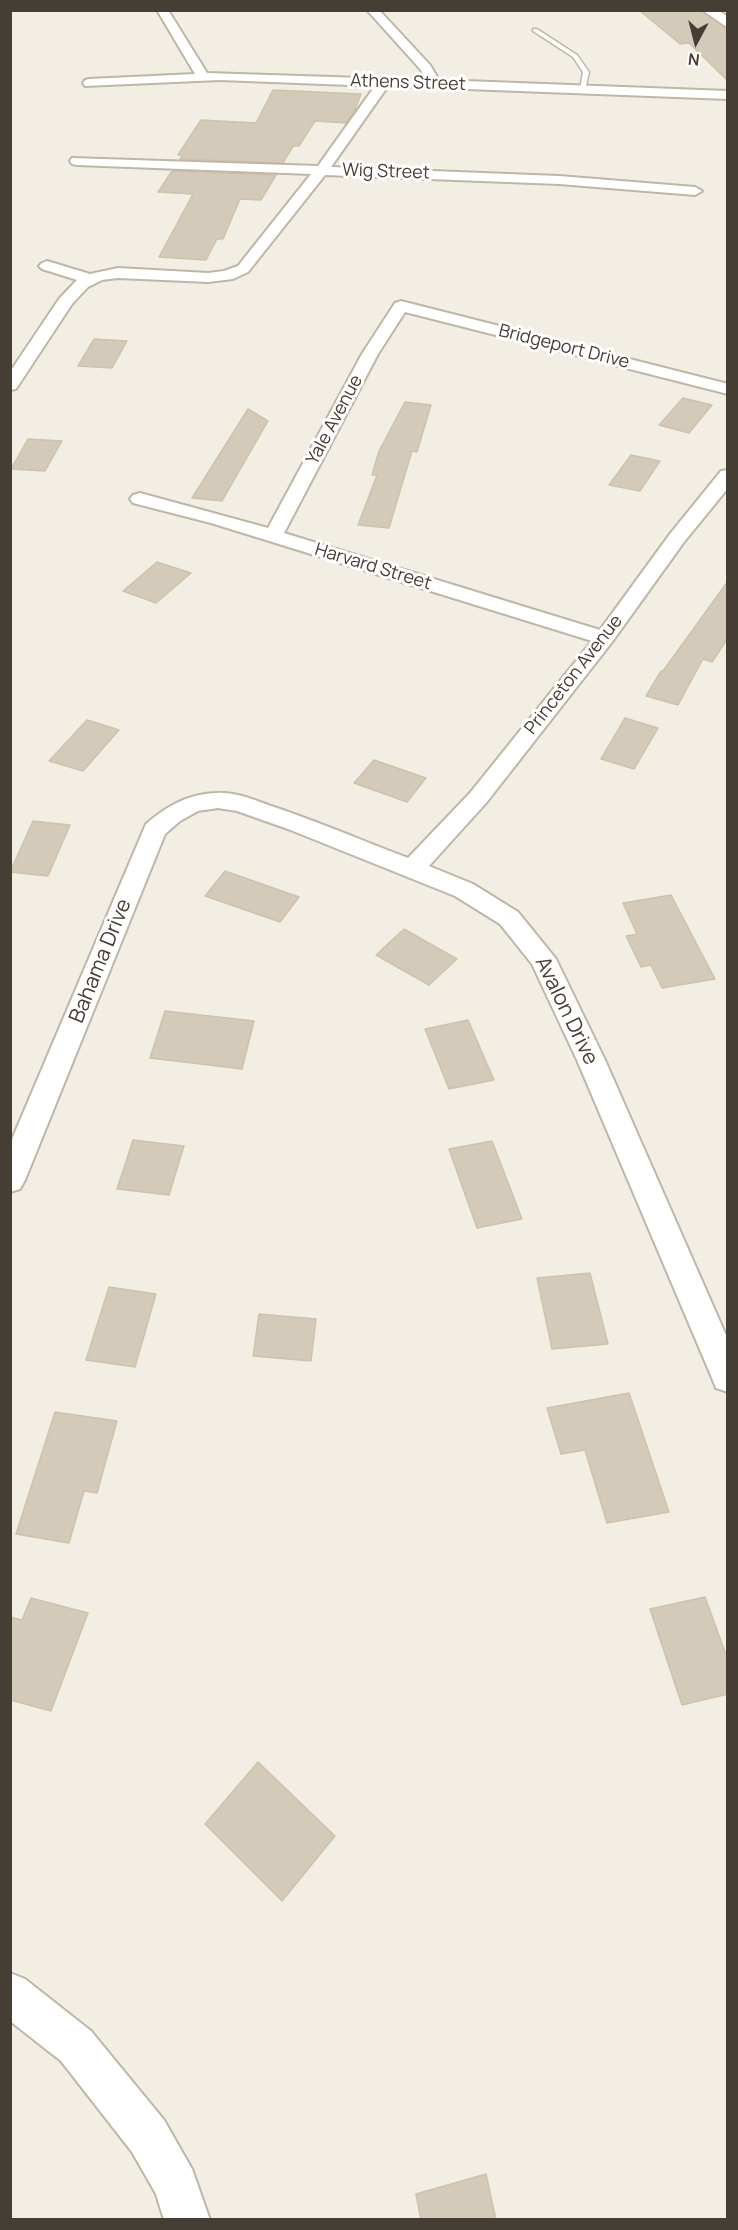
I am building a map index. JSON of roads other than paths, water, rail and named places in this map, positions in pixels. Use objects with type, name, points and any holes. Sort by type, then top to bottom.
[{"type":"street","points":[[162,10],[203,76]]},
{"type":"street","points":[[372,10],[426,68],[435,84]]},
{"type":"street","points":[[708,10],[728,24]]},
{"type":"street","name":"Athens Street","points":[[89,83],[203,76],[728,95]]},
{"type":"street","points":[[10,385],[66,302],[80,285],[90,279],[103,275],[140,273],[221,277],[235,274],[243,269],[322,170],[384,82]]},
{"type":"street","name":"Wig Street","points":[[77,161],[560,180],[695,191]]},
{"type":"street","points":[[47,266],[90,279]]},
{"type":"street","name":"Bridgeport Drive","points":[[401,306],[728,388]]},
{"type":"street","name":"Yale Avenue","points":[[273,536],[370,354],[401,306]]},
{"type":"street","name":"Princeton Avenue","points":[[412,869],[478,798],[605,638],[676,538],[728,475]]},
{"type":"street","name":"Harvard Street","points":[[140,499],[273,536],[605,638]]},
{"type":"street","name":"Bahama Drive","points":[[10,1179],[155,830],[172,815],[192,804],[218,800],[241,804]]},
{"type":"street","name":"Avalon Drive","points":[[241,804],[464,890],[509,918],[543,959],[591,1060],[728,1378]]},
{"type":"street","points":[[10,1994],[76,2046],[148,2136],[176,2185],[188,2220]]},
{"type":"lane","points":[[535,30],[575,57],[586,72],[584,89]]}]
